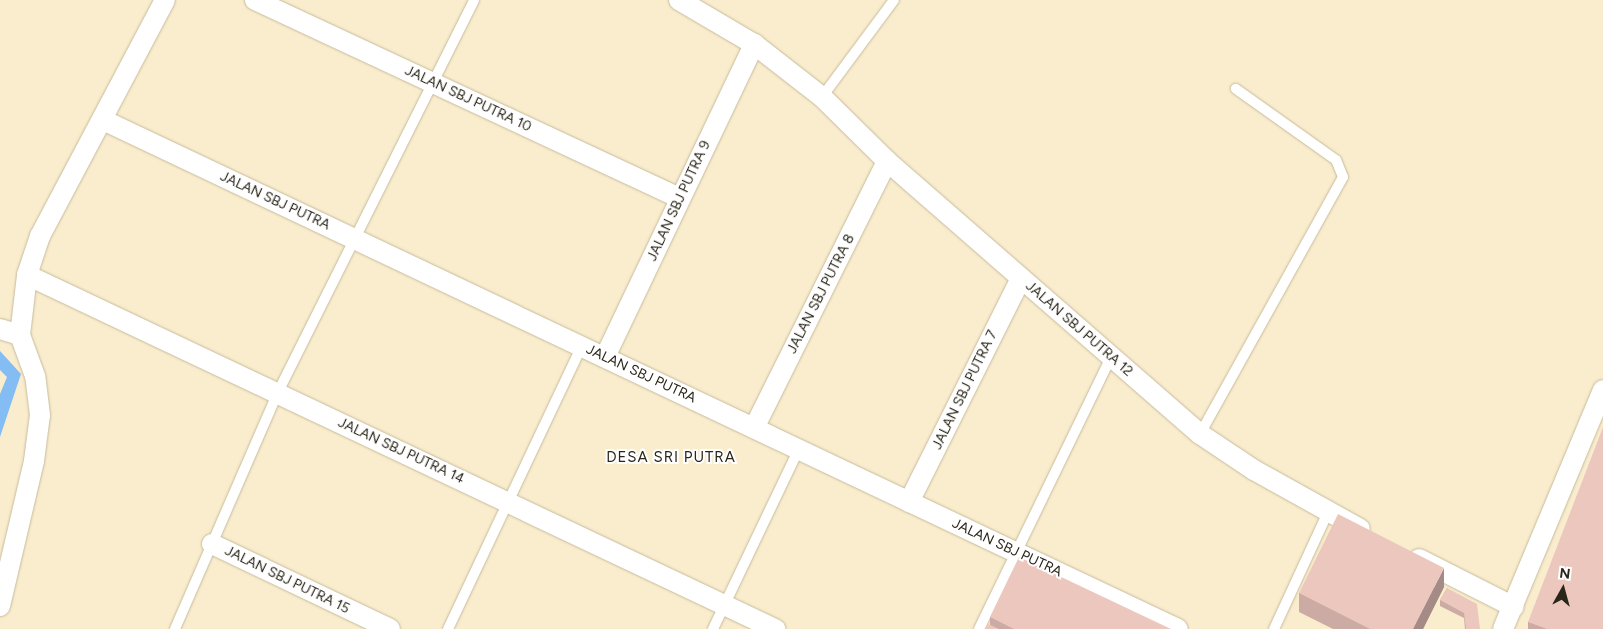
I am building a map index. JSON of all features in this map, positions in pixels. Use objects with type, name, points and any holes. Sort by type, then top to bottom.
[{"type":"street","points":[[0,606],[34,461],[40,415],[35,376],[20,335],[27,275],[40,236],[165,0]]},
{"type":"street","name":"JALAN SBJ PUTRA 10","points":[[255,0],[680,198]]},
{"type":"street","name":"JALAN SBJ PUTRA 12","points":[[679,0],[754,44],[822,98],[888,161],[1200,434],[1254,470],[1328,512],[1514,607]]},
{"type":"street","name":"JALAN SBJ PUTRA 9","points":[[605,358],[754,44]]},
{"type":"street","name":"JALAN SBJ PUTRA","points":[[103,120],[1178,629]]},
{"type":"street","name":"JALAN SBJ PUTRA 8","points":[[754,428],[888,161]]},
{"type":"street","name":"JALAN SBJ PUTRA 14","points":[[27,275],[278,392],[774,629]]},
{"type":"street","name":"JALAN SBJ PUTRA 7","points":[[909,502],[1020,278]]},
{"type":"street","points":[[0,329],[20,335]]},
{"type":"street","points":[[1503,629],[1514,607],[1603,390]]},
{"type":"street","name":"JALAN SBJ PUTRA 15","points":[[212,544],[390,629]]},
{"type":"lane","points":[[175,629],[278,392],[474,0]]},
{"type":"lane","points":[[822,98],[894,0]]},
{"type":"lane","points":[[1200,434],[1343,177],[1336,160],[1236,89]]},
{"type":"lane","points":[[448,629],[582,346]]},
{"type":"lane","points":[[980,629],[1111,357]]},
{"type":"lane","points":[[713,629],[799,449]]},
{"type":"lane","points":[[1274,629],[1328,512]]},
{"type":"water","points":[[0,351],[21,374],[0,437],[0,394],[7,377],[0,370]]},
{"type":"building","points":[[1603,427],[1603,629],[1547,629],[1528,622]]},
{"type":"building","points":[[1338,514],[1444,568],[1413,629],[1370,629],[1299,593]]},
{"type":"building","points":[[1019,557],[1171,629],[1014,629],[990,617]]},
{"type":"building","points":[[1447,588],[1477,604],[1480,629],[1466,629],[1464,613],[1440,600]]},
{"type":"building","points":[[988,624],[999,629],[986,629]]},
{"type":"district","name":"DESA SRI PUTRA","points":[[671,458]]}]
